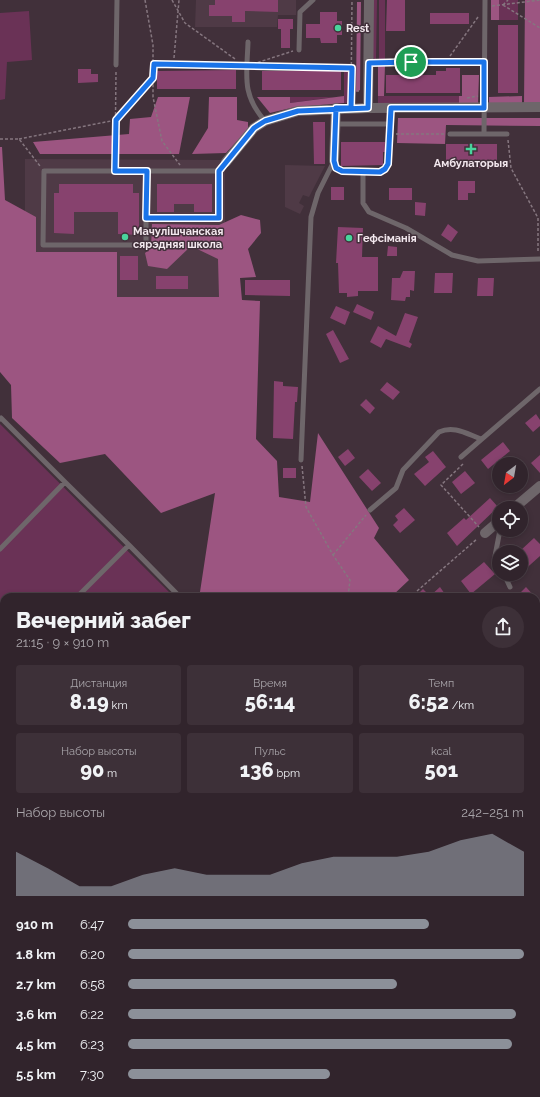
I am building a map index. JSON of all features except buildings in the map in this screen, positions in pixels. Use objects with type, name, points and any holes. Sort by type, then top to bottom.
[{"type":"street","points":[[368,108],[369,0]]},
{"type":"street","points":[[226,162],[254,128],[265,121],[298,111],[336,108],[540,108]]},
{"type":"street","points":[[334,161],[336,108]]},
{"type":"street","points":[[522,501],[540,486]]},
{"type":"street","points":[[485,533],[492,527]]},
{"type":"lane","points":[[116,65],[117,0]]},
{"type":"lane","points":[[299,50],[300,12],[313,0]]},
{"type":"lane","points":[[484,134],[485,0]]},
{"type":"lane","points":[[248,42],[247,89],[250,101],[265,121]]},
{"type":"lane","points":[[369,63],[484,62]]},
{"type":"lane","points":[[173,65],[247,66]]},
{"type":"lane","points":[[334,161],[336,168],[342,171],[380,172],[385,169],[388,164],[391,108]]},
{"type":"lane","points":[[336,124],[390,124]]},
{"type":"lane","points":[[450,134],[507,134]]},
{"type":"lane","points":[[301,460],[311,217],[318,193],[334,161]]},
{"type":"lane","points":[[146,218],[219,218],[219,171],[226,162]]},
{"type":"lane","points":[[147,171],[146,245],[43,245],[44,171],[147,171],[184,171],[219,171]]},
{"type":"lane","points":[[363,172],[363,203],[369,212],[406,228],[452,255],[478,261],[539,259]]},
{"type":"lane","points":[[461,457],[540,389]]},
{"type":"lane","points":[[0,418],[176,593]]},
{"type":"lane","points":[[370,510],[396,488],[403,470],[439,432],[446,428],[455,429],[481,439]]},
{"type":"lane","points":[[0,549],[65,482]]},
{"type":"lane","points":[[81,593],[129,545]]},
{"type":"lane","points":[[507,581],[510,588]]},
{"type":"path","points":[[145,0],[154,45],[153,97],[162,141],[184,171]]},
{"type":"path","points":[[172,0],[185,23],[221,51],[247,66],[352,68]]},
{"type":"path","points":[[154,64],[173,65],[179,0]]},
{"type":"path","points":[[351,108],[352,0]]},
{"type":"path","points":[[503,5],[508,0]]},
{"type":"path","points":[[445,62],[485,7],[540,0]]},
{"type":"path","points":[[503,5],[540,28]]},
{"type":"path","points":[[247,66],[299,50]]},
{"type":"path","points":[[115,171],[116,65]]},
{"type":"path","points":[[0,140],[19,139],[116,120],[153,78]]},
{"type":"path","points":[[389,134],[450,134]]},
{"type":"path","points":[[507,134],[511,168],[538,218],[539,259]]},
{"type":"path","points":[[19,139],[44,171]]},
{"type":"path","points":[[415,593],[485,533],[441,485],[463,464],[461,457]]},
{"type":"path","points":[[301,460],[306,507],[333,556],[350,580],[348,593]]},
{"type":"path","points":[[333,556],[370,510]]},
{"type":"shaded area","points":[[196,0],[296,0],[296,15],[278,15],[277,27],[195,27]]},
{"type":"shaded area","points":[[372,0],[377,0],[376,60],[372,57]]},
{"type":"shaded area","points":[[379,0],[385,0],[385,60],[379,60]]},
{"type":"shaded area","points":[[491,0],[499,0],[499,20],[491,20]]},
{"type":"shaded area","points":[[499,0],[518,0],[518,20],[499,20]]},
{"type":"shaded area","points":[[525,0],[540,0],[540,103],[524,103]]},
{"type":"shaded area","points":[[357,2],[361,2],[360,90],[356,92]]},
{"type":"shaded area","points":[[29,11],[32,60],[7,62],[5,99],[0,100],[0,13]]},
{"type":"shaded area","points":[[336,65],[350,65],[350,103],[344,103],[344,72],[336,72]]},
{"type":"shaded area","points":[[378,65],[385,65],[384,96],[378,96]]},
{"type":"shaded area","points":[[462,75],[479,75],[478,103],[459,103],[459,96],[462,96]]},
{"type":"shaded area","points":[[344,96],[344,103],[295,107],[270,113],[257,97],[290,97],[290,103]]},
{"type":"shaded area","points":[[378,96],[459,96],[459,103],[378,103]]},
{"type":"shaded area","points":[[522,96],[522,103],[489,103],[489,97]]},
{"type":"shaded area","points":[[158,97],[190,97],[179,154],[40,154],[33,142],[129,134],[130,119],[151,117]]},
{"type":"shaded area","points":[[209,97],[237,97],[237,120],[248,122],[248,129],[226,153],[192,154],[208,128]]},
{"type":"shaded area","points":[[290,97],[334,97],[290,103]]},
{"type":"shaded area","points":[[398,118],[540,118],[540,126],[446,125],[445,144],[397,143]]},
{"type":"shaded area","points":[[0,147],[2,147],[5,200],[36,217],[36,252],[117,252],[117,297],[219,297],[218,259],[191,246],[167,269],[148,266],[145,253],[151,248],[152,224],[219,225],[241,215],[260,220],[261,233],[248,249],[256,277],[240,278],[242,300],[260,301],[256,439],[277,461],[279,497],[310,502],[318,433],[379,528],[374,538],[409,580],[395,593],[201,593],[200,592],[215,493],[161,513],[105,454],[60,463],[12,418],[11,385],[0,372]]},
{"type":"shaded area","name":"Мачулішчанская сярэдняя школа","points":[[25,159],[225,160],[225,314],[25,313]]},
{"type":"shaded area","points":[[285,165],[325,166],[309,197],[303,195],[299,203],[304,206],[300,214],[285,207]]},
{"type":"shaded area","points":[[0,424],[170,593],[0,593]]},
{"type":"place","name":"Rest","points":[[338,28]]},
{"type":"place","name":"Амбулаторыя","points":[[471,149]]},
{"type":"place","name":"Мачулішчанская сярэдняя школа","points":[[125,237]]},
{"type":"place","name":"Гефсіманія","points":[[349,238]]},
{"type":"route","points":[[411,62],[369,63],[368,108],[358,108],[351,108],[336,108],[298,111],[265,121],[254,128],[219,171],[219,218],[146,218],[147,171],[115,171],[116,120],[153,78],[154,64],[352,68],[351,108],[336,108],[334,161],[336,168],[342,171],[380,172],[385,169],[388,164],[391,108],[484,108],[484,62],[411,62]]}]
